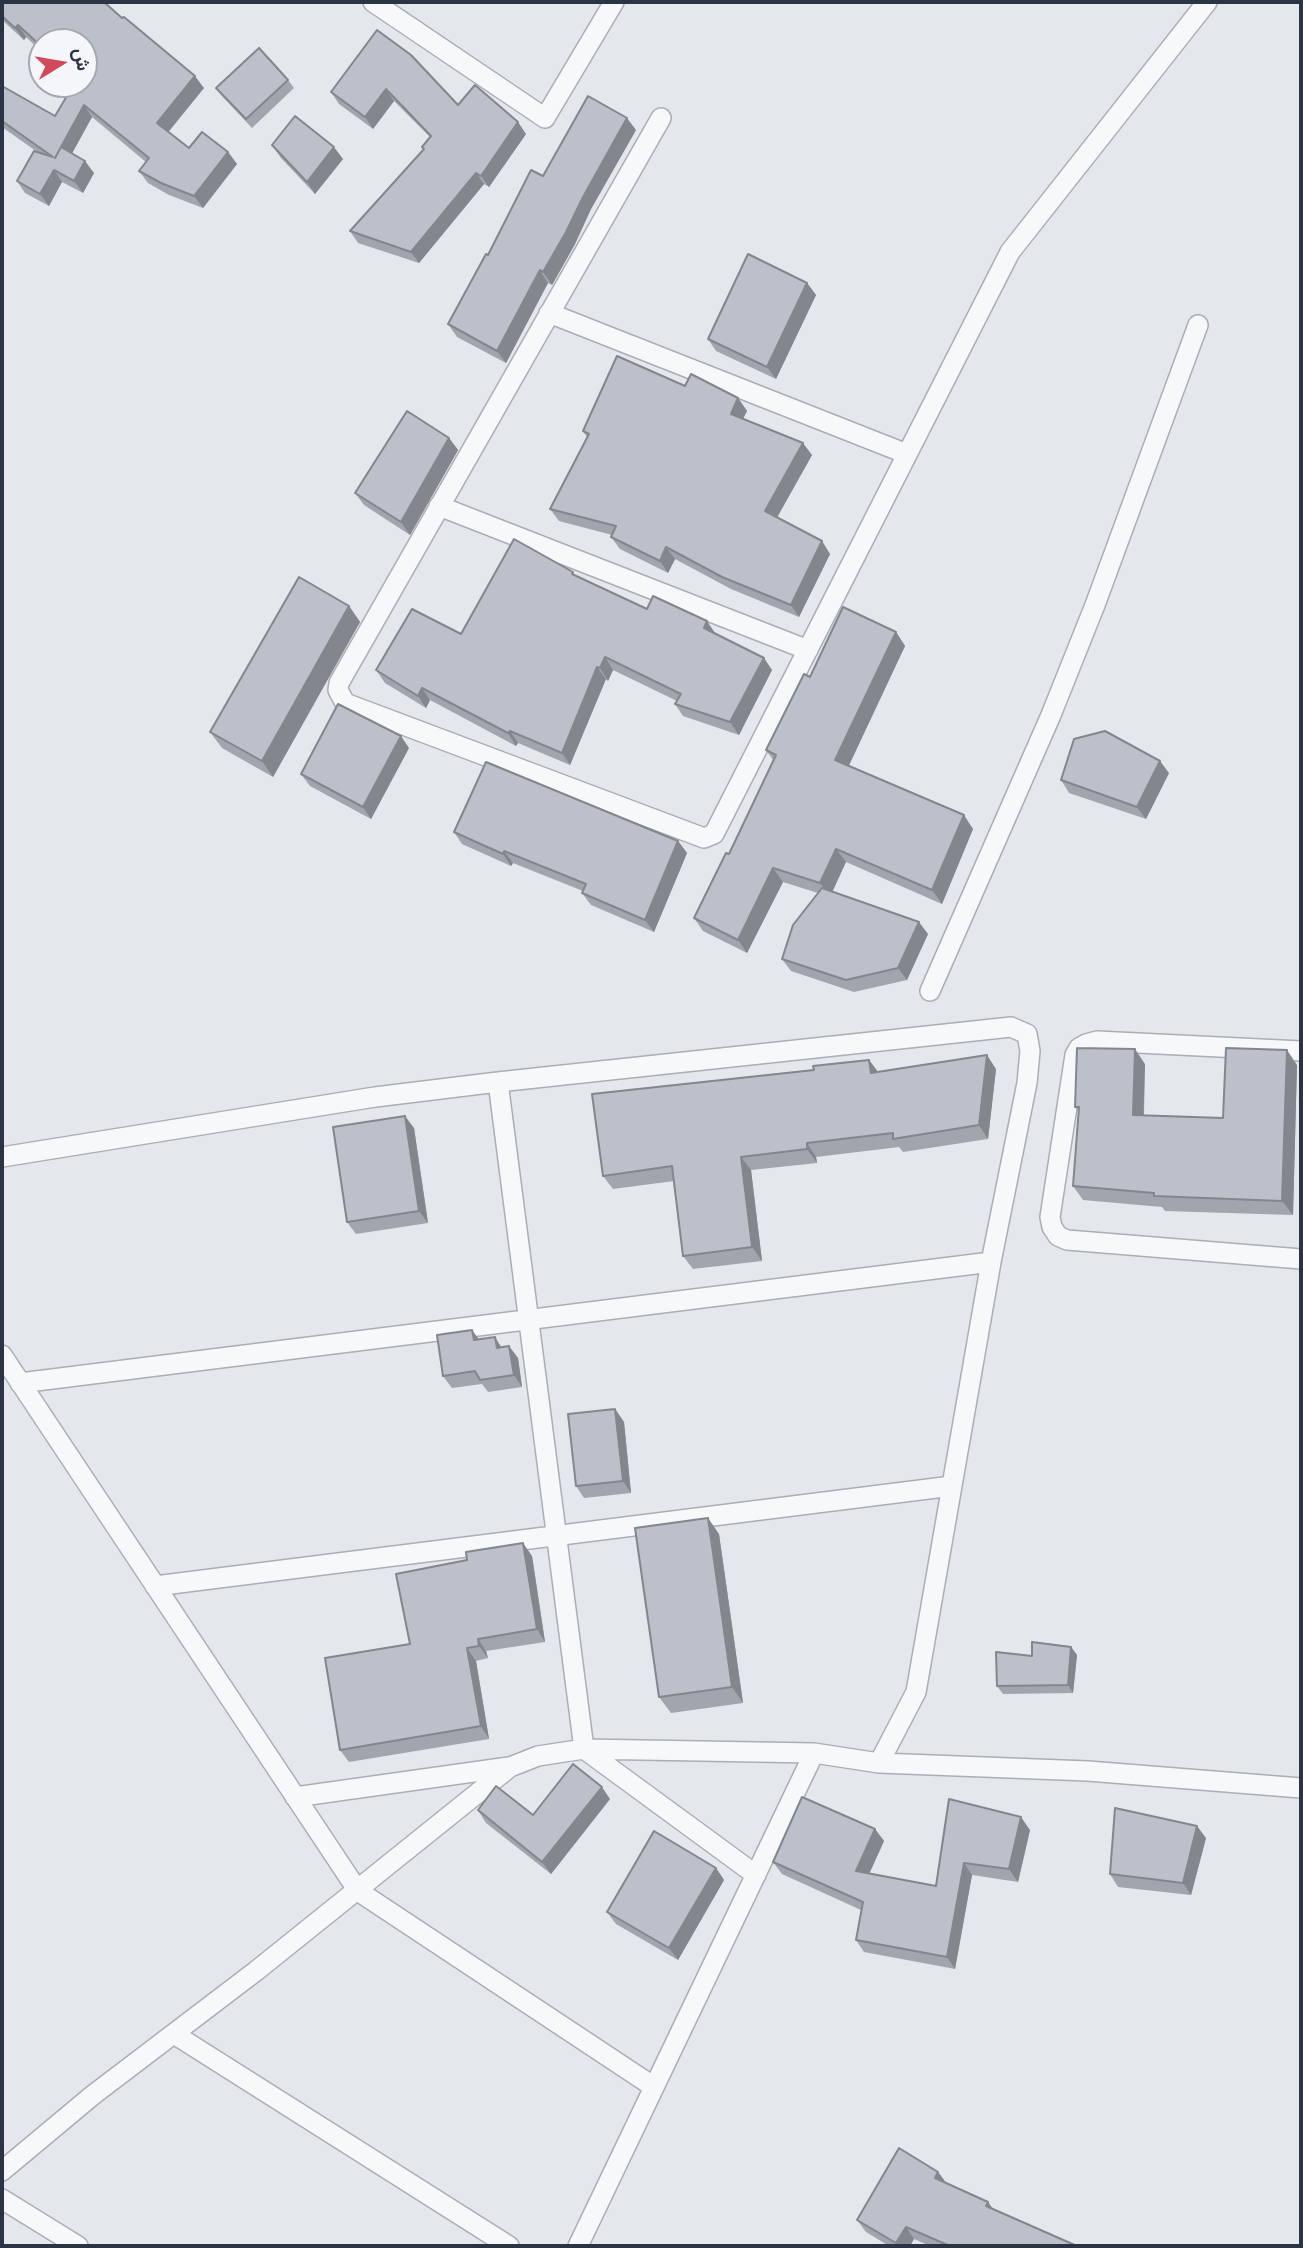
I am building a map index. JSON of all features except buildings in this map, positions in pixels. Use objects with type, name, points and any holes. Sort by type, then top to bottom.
[{"type":"street","points":[[373,2],[544,118],[614,2]]},
{"type":"street","points":[[661,118],[339,683],[338,690],[345,703],[704,838],[715,834],[1010,252],[1207,2]]},
{"type":"street","points":[[550,313],[907,454]]},
{"type":"street","points":[[930,991],[1051,715],[1095,605],[1198,325]]},
{"type":"street","points":[[439,506],[808,650]]},
{"type":"street","points":[[2,1157],[375,1097],[498,1082],[1011,1027],[1027,1034],[1030,1051],[1027,1083],[991,1262],[916,1692],[879,1763]]},
{"type":"street","points":[[1301,1051],[1097,1041],[1086,1044],[1075,1055],[1050,1217],[1058,1236],[1067,1240],[1301,1259]]},
{"type":"street","points":[[498,1082],[584,1749],[756,1875]]},
{"type":"street","points":[[20,1383],[991,1262]]},
{"type":"street","points":[[2,1355],[358,1891],[654,2087]]},
{"type":"street","points":[[155,1586],[952,1486]]},
{"type":"street","points":[[295,1797],[510,1767],[538,1756],[584,1749],[814,1753],[879,1763],[1088,1771],[1301,1788]]},
{"type":"street","points":[[578,2246],[814,1753]]},
{"type":"street","points":[[2,2171],[93,2095],[358,1891],[510,1767]]},
{"type":"street","points":[[174,2034],[509,2246]]},
{"type":"street","points":[[2,2199],[78,2246]]}]
